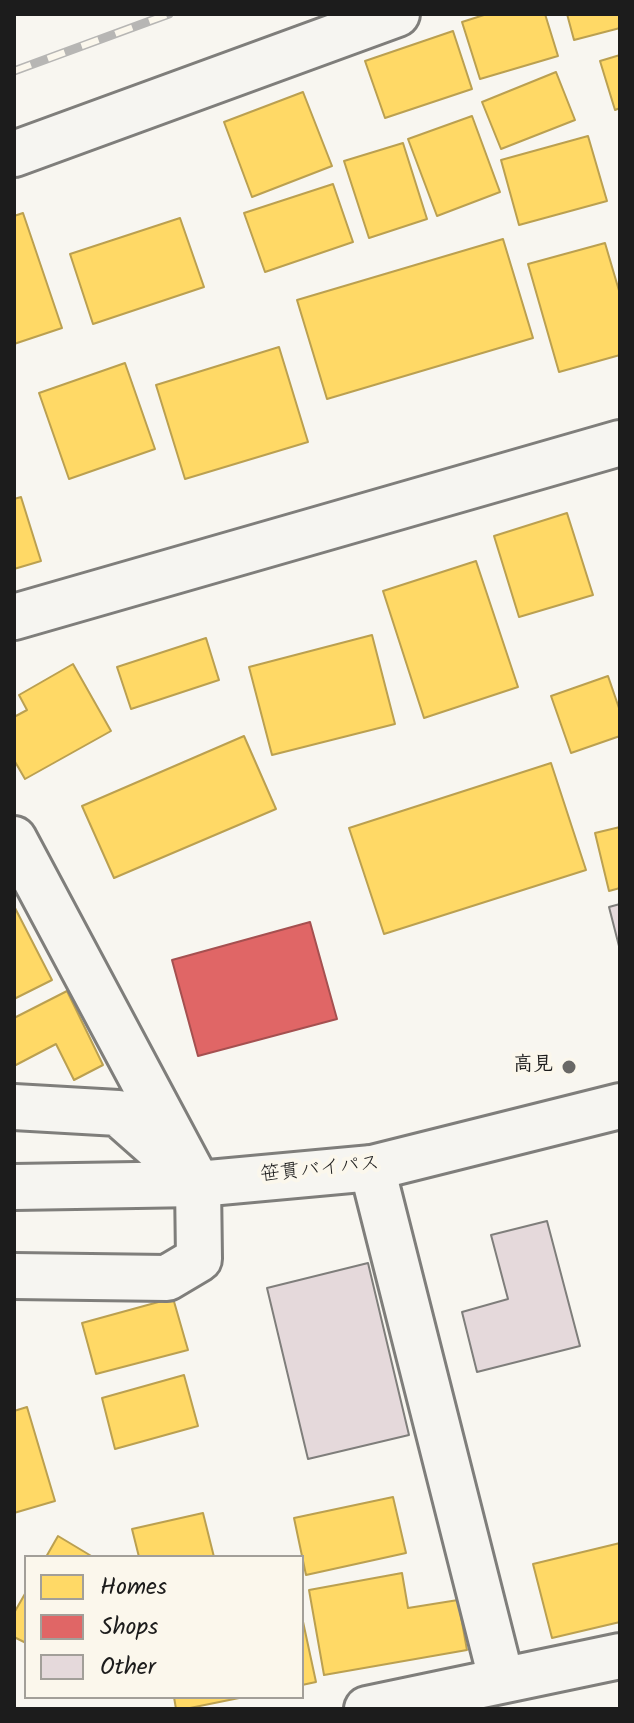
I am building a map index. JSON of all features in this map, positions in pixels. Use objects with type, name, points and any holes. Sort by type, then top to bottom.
[{"type":"street","points":[[14,154],[397,14]]},
{"type":"street","points":[[14,617],[620,443]]},
{"type":"street","points":[[14,839],[198,1184],[199,1259],[167,1278],[14,1276]]},
{"type":"street","name":"笹貫バイパス","points":[[14,1187],[198,1184],[372,1168],[620,1106]]},
{"type":"street","points":[[14,1107],[118,1113],[198,1184]]},
{"type":"street","points":[[372,1168],[501,1678]]},
{"type":"street","points":[[367,1709],[501,1678],[620,1656]]},
{"type":"building: Homes","points":[[487,14],[545,14],[558,56],[480,79],[462,22]]},
{"type":"building: Homes","points":[[567,14],[620,14],[620,28],[574,40]]},
{"type":"building: Homes","points":[[453,31],[472,89],[385,118],[365,61]]},
{"type":"building: Homes","points":[[620,55],[620,108],[615,110],[600,61]]},
{"type":"building: Homes","points":[[556,72],[575,120],[501,149],[482,102]]},
{"type":"building: Homes","points":[[303,92],[332,166],[252,197],[224,122]]},
{"type":"building: Homes","points":[[472,116],[500,192],[437,216],[408,139]]},
{"type":"building: Homes","points":[[588,136],[607,201],[519,225],[501,160]]},
{"type":"building: Homes","points":[[403,143],[427,219],[369,238],[344,161]]},
{"type":"building: Homes","points":[[333,184],[353,242],[265,272],[244,213]]},
{"type":"building: Homes","points":[[23,213],[62,328],[14,344],[14,216]]},
{"type":"building: Homes","points":[[180,218],[204,287],[93,324],[70,254]]},
{"type":"building: Homes","points":[[503,239],[533,338],[327,399],[297,300]]},
{"type":"building: Homes","points":[[605,243],[620,294],[620,355],[559,372],[528,264]]},
{"type":"building: Homes","points":[[279,347],[308,442],[185,479],[156,385]]},
{"type":"building: Homes","points":[[125,363],[155,449],[69,479],[39,393]]},
{"type":"building: Homes","points":[[21,497],[41,561],[14,569],[14,499]]},
{"type":"building: Homes","points":[[567,513],[593,595],[519,617],[494,536]]},
{"type":"building: Homes","points":[[476,561],[518,687],[424,718],[383,591]]},
{"type":"building: Homes","points":[[372,635],[395,724],[272,755],[249,667]]},
{"type":"building: Homes","points":[[206,638],[219,680],[131,709],[117,667]]},
{"type":"building: Homes","points":[[73,664],[111,731],[25,779],[14,760],[14,717],[27,710],[19,695]]},
{"type":"building: Homes","points":[[608,676],[620,711],[620,736],[571,753],[551,696]]},
{"type":"building: Homes","points":[[244,736],[276,809],[114,878],[82,806]]},
{"type":"building: Homes","points":[[551,763],[586,870],[384,934],[349,828]]},
{"type":"building: Homes","points":[[620,827],[620,888],[609,891],[595,833]]},
{"type":"building: Homes","points":[[14,906],[52,980],[14,999]]},
{"type":"building: Homes","points":[[67,991],[103,1065],[74,1080],[56,1044],[14,1066],[14,1018]]},
{"type":"building: Homes","points":[[173,1298],[188,1350],[96,1374],[82,1323]]},
{"type":"building: Homes","points":[[184,1375],[198,1426],[115,1449],[102,1398]]},
{"type":"building: Homes","points":[[27,1407],[55,1501],[14,1513],[14,1411]]},
{"type":"building: Homes","points":[[393,1497],[406,1553],[306,1575],[294,1518]]},
{"type":"building: Homes","points":[[203,1513],[214,1555],[138,1555],[132,1529]]},
{"type":"building: Homes","points":[[58,1536],[90,1555],[47,1555]]},
{"type":"building: Homes","points":[[620,1543],[620,1622],[552,1638],[533,1564]]},
{"type":"building: Homes","points":[[402,1573],[408,1608],[458,1600],[467,1650],[324,1675],[309,1590]]},
{"type":"building: Homes","points":[[24,1596],[24,1642],[14,1637],[14,1613]]},
{"type":"building: Homes","points":[[304,1626],[316,1682],[304,1685]]},
{"type":"building: Homes","points":[[174,1699],[234,1699],[185,1709],[176,1709]]},
{"type":"building: Shops","points":[[310,922],[337,1019],[198,1056],[172,960]]},
{"type":"building: Other","points":[[620,904],[620,950],[609,907]]},
{"type":"building: Other","points":[[547,1221],[580,1346],[477,1372],[462,1312],[508,1299],[491,1235]]},
{"type":"building: Other","points":[[368,1263],[409,1435],[308,1459],[267,1288]]},
{"type":"railway","points":[[14,71],[169,14]]},
{"type":"place","name":"高見","points":[[569,1067]]}]
